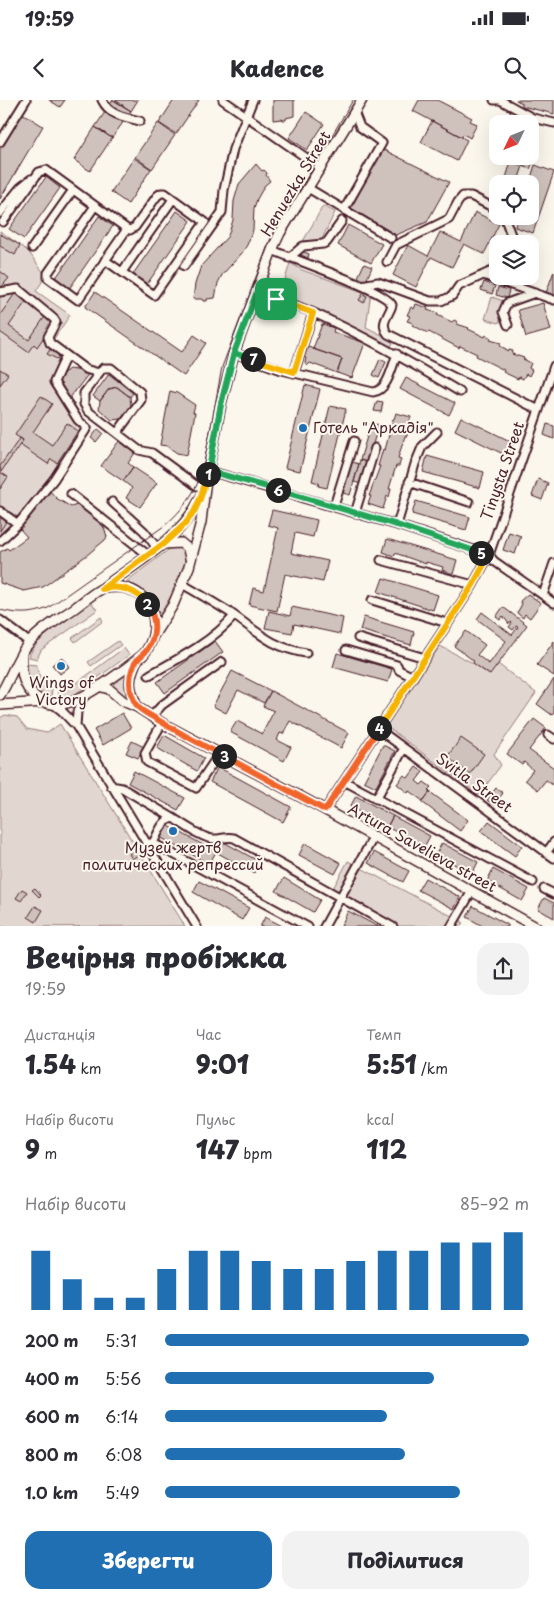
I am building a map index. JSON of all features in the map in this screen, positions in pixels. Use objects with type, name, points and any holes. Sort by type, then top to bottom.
[{"type":"main road","name":"Henuezka Street","points":[[153,636],[173,604],[189,567],[201,522],[205,487],[221,404],[234,353],[272,250],[280,233],[362,100]]},
{"type":"main road","name":"Henuezka Street","points":[[102,589],[160,546],[185,524],[194,512],[205,487]]},
{"type":"main road","points":[[160,546],[178,542],[186,546],[190,552],[189,567]]},
{"type":"main road","points":[[0,695],[29,642],[102,589],[117,587],[132,591],[144,600],[152,613],[154,621],[153,636],[147,649],[137,659],[83,697],[67,704],[0,704]]},
{"type":"main road","points":[[22,652],[21,669],[24,681],[30,692],[49,703]]},
{"type":"main road","points":[[137,659],[132,670],[130,686],[138,707]]},
{"type":"main road","name":"Artura Savelieva street","points":[[99,686],[104,686],[123,700],[138,707],[162,723],[374,836],[536,926]]},
{"type":"street","points":[[0,142],[26,100]]},
{"type":"street","points":[[102,100],[107,109],[113,113],[140,121]]},
{"type":"street","points":[[223,100],[321,168]]},
{"type":"street","points":[[184,266],[222,212],[228,168],[233,149],[253,100]]},
{"type":"street","points":[[494,100],[500,100],[533,118],[554,123]]},
{"type":"street","points":[[344,210],[382,143],[360,127],[354,112]]},
{"type":"street","points":[[0,214],[20,188],[39,172],[46,170],[130,230],[135,227],[159,194],[165,193],[205,222],[154,295],[105,260]]},
{"type":"street","points":[[3,222],[39,172]]},
{"type":"street","points":[[308,188],[391,238]]},
{"type":"street","points":[[32,248],[73,190]]},
{"type":"street","points":[[387,262],[396,245],[449,219],[458,202],[464,196],[470,196],[489,206]]},
{"type":"street","points":[[122,272],[173,199]]},
{"type":"street","points":[[95,206],[48,273],[48,278],[78,300],[127,229]]},
{"type":"street","points":[[289,258],[303,246],[328,242],[342,221]]},
{"type":"street","points":[[272,250],[361,285],[391,301],[392,308],[384,322],[385,330],[388,334],[539,410]]},
{"type":"street","points":[[361,285],[373,282],[384,283],[436,302],[452,296],[459,286],[489,272]]},
{"type":"street","points":[[483,275],[554,300]]},
{"type":"street","points":[[0,292],[18,289],[56,322],[48,337],[50,343],[85,368],[99,373]]},
{"type":"street","points":[[258,289],[276,299],[313,313],[397,354],[460,392]]},
{"type":"street","points":[[508,325],[503,312],[507,303],[536,293]]},
{"type":"street","points":[[294,372],[313,313]]},
{"type":"street","points":[[234,353],[294,372],[373,392],[379,392],[384,388],[397,354]]},
{"type":"street","points":[[0,541],[18,524],[54,478],[87,428],[78,420],[54,382],[66,356]]},
{"type":"street","name":"Tinysta Street","points":[[325,810],[473,585],[489,555],[554,366]]},
{"type":"street","points":[[117,433],[142,396],[140,392],[111,368],[103,368],[84,393],[84,404],[88,411],[139,450],[152,454],[193,484],[205,487]]},
{"type":"street","points":[[397,525],[414,464],[422,446],[437,432]]},
{"type":"street","points":[[334,506],[354,441]]},
{"type":"street","points":[[355,513],[375,448]]},
{"type":"street","points":[[209,471],[334,506],[489,555],[494,562],[554,602]]},
{"type":"street","points":[[409,482],[469,502]]},
{"type":"street","points":[[71,494],[148,555]]},
{"type":"street","points":[[112,502],[160,546]]},
{"type":"street","points":[[0,511],[18,524]]},
{"type":"street","points":[[381,560],[473,585]]},
{"type":"street","points":[[543,595],[554,563]]},
{"type":"street","points":[[182,584],[234,616],[254,632],[284,649],[306,653]]},
{"type":"street","points":[[372,600],[447,623]]},
{"type":"street","points":[[149,675],[219,631],[234,616]]},
{"type":"street","points":[[0,620],[29,642]]},
{"type":"street","points":[[358,638],[425,658]]},
{"type":"street","points":[[346,650],[397,665],[399,670],[412,677]]},
{"type":"street","points":[[152,716],[162,705],[222,662]]},
{"type":"street","points":[[76,726],[77,712],[83,697]]},
{"type":"street","points":[[49,703],[62,711],[76,726],[111,786],[150,843],[197,926]]},
{"type":"street","points":[[162,723],[145,753],[147,762],[196,788],[219,754]]},
{"type":"street","name":"Svitla Street","points":[[378,729],[554,858]]},
{"type":"street","points":[[376,799],[404,748]]},
{"type":"street","points":[[344,781],[533,882]]},
{"type":"street","points":[[111,786],[122,788],[206,838],[213,840],[229,836],[234,838],[393,926]]},
{"type":"street","points":[[150,843],[164,823],[173,818]]},
{"type":"street","points":[[324,926],[374,836]]},
{"type":"street","points":[[546,852],[554,842]]},
{"type":"street","points":[[150,843],[308,926]]},
{"type":"street","points":[[544,889],[554,894]]},
{"type":"street","points":[[451,926],[472,891]]},
{"type":"shaded area","points":[[323,206],[335,212],[321,241],[302,243]]},
{"type":"shaded area","points":[[0,231],[28,251],[46,276],[36,291],[70,315],[53,340],[54,344],[70,355],[58,379],[58,384],[78,415],[93,427],[39,504],[0,546]]},
{"type":"shaded area","points":[[290,263],[302,270],[363,292],[364,290],[371,292],[366,327],[394,341],[390,348],[281,293]]},
{"type":"shaded area","points":[[492,297],[506,302],[499,323],[485,319]]},
{"type":"shaded area","points":[[172,547],[179,547],[185,550],[184,567],[174,591],[161,613],[159,613],[154,602],[143,590],[127,583],[127,581]]},
{"type":"shaded area","points":[[91,602],[97,610],[41,650],[37,659],[29,657],[39,642],[56,627]]},
{"type":"shaded area","points":[[101,617],[103,621],[75,642],[72,638]]},
{"type":"shaded area","points":[[118,641],[121,645],[91,666],[88,662]]},
{"type":"shaded area","points":[[440,646],[473,663],[489,675],[498,664],[536,693],[494,754],[501,765],[479,795],[386,726]]},
{"type":"shaded area","points":[[124,648],[129,655],[75,694],[59,697],[58,690],[70,688]]},
{"type":"shaded area","points":[[27,664],[36,665],[41,680],[52,689],[51,696],[37,689],[30,680]]},
{"type":"shaded area","points":[[126,674],[125,686],[126,697],[111,685]]},
{"type":"shaded area","points":[[5,715],[17,717],[27,729],[47,733],[60,724],[185,926],[0,926],[0,718]]},
{"type":"shaded area","points":[[348,861],[463,922],[461,926],[396,926],[331,892]]},
{"type":"building","points":[[49,100],[65,100],[60,107]]},
{"type":"building","points":[[113,100],[131,111],[112,138],[95,127]]},
{"type":"building","points":[[115,100],[138,100],[131,111]]},
{"type":"building","points":[[174,100],[199,100],[176,134],[159,123]]},
{"type":"building","points":[[273,100],[294,100],[294,116],[286,118],[286,120],[273,120]]},
{"type":"building","points":[[419,100],[437,100],[472,118],[470,121],[477,124],[470,138],[463,134],[462,137],[413,111]]},
{"type":"building","points":[[516,100],[554,100],[554,114],[522,106],[522,103]]},
{"type":"building","points":[[306,112],[324,124],[307,150],[289,138]]},
{"type":"building","points":[[22,113],[43,126],[0,199],[0,149]]},
{"type":"building","points":[[432,121],[467,140],[457,161],[421,142]]},
{"type":"building","points":[[158,123],[175,135],[152,169],[135,157]]},
{"type":"building","points":[[95,127],[112,138],[90,171],[74,160]]},
{"type":"building","points":[[382,149],[449,182],[427,222],[396,235],[351,208]]},
{"type":"building","points":[[134,158],[151,169],[128,204],[111,192]]},
{"type":"building","points":[[256,164],[262,171],[264,170],[267,173],[266,175],[270,181],[265,185],[257,199],[254,208],[253,230],[247,245],[222,275],[215,298],[207,299],[207,301],[193,299],[195,284],[201,266],[228,236],[233,220],[234,201],[239,184]]},
{"type":"building","points":[[510,165],[523,166],[520,175],[507,175]]},
{"type":"building","points":[[520,165],[532,165],[530,169]]},
{"type":"building","points":[[535,165],[554,172],[539,216],[539,175],[532,175]]},
{"type":"building","points":[[46,177],[60,188],[24,239],[9,229]]},
{"type":"building","points":[[177,211],[191,221],[147,284],[133,274]]},
{"type":"building","points":[[475,212],[489,219],[489,225],[498,225],[494,235],[489,235],[489,244],[484,254],[464,244],[452,267],[431,257],[416,287],[393,275],[408,245],[428,256],[440,232],[461,242]]},
{"type":"building","points":[[99,216],[113,226],[69,289],[55,279]]},
{"type":"building","points":[[348,225],[382,244],[371,263],[338,245]]},
{"type":"building","points":[[516,225],[536,225],[533,233],[515,227]]},
{"type":"building","points":[[0,234],[20,245],[15,255],[0,246]]},
{"type":"building","points":[[302,251],[309,254],[308,258],[301,255]]},
{"type":"building","points":[[364,264],[372,267],[366,281],[358,277]]},
{"type":"building","points":[[0,271],[9,278],[0,289]]},
{"type":"building","points":[[554,271],[554,296],[546,293]]},
{"type":"building","points":[[484,282],[495,286],[492,294],[481,290]]},
{"type":"building","points":[[498,287],[509,290],[507,298],[496,295]]},
{"type":"building","points":[[16,292],[27,300],[9,326],[29,340],[46,315],[55,321],[37,347],[34,344],[28,352],[0,332],[0,315]]},
{"type":"building","points":[[95,292],[182,352],[194,335],[206,343],[184,376],[85,307]]},
{"type":"building","points":[[363,294],[367,296],[364,303],[359,300]]},
{"type":"building","points":[[543,303],[551,330],[526,337],[518,310]]},
{"type":"building","points":[[416,304],[438,313],[437,315],[452,322],[454,320],[458,322],[457,324],[485,337],[486,335],[491,338],[490,340],[501,343],[500,346],[508,352],[509,350],[513,351],[512,354],[524,358],[531,363],[529,368],[532,370],[529,376],[526,374],[523,379],[519,377],[518,379],[476,356],[477,354],[460,346],[459,348],[412,325],[413,323],[407,321],[410,316],[407,315],[411,307],[414,309]]},
{"type":"building","points":[[322,324],[334,328],[333,332],[365,343],[352,378],[337,373],[342,359],[313,349]]},
{"type":"building","points":[[308,347],[342,359],[337,373],[310,363],[307,366],[305,363],[306,358],[304,357]]},
{"type":"building","points":[[51,348],[60,354],[57,359],[47,354]]},
{"type":"building","points":[[380,359],[386,362],[379,378],[373,375]]},
{"type":"building","points":[[0,369],[8,374],[0,385]]},
{"type":"building","points":[[69,369],[90,372],[69,399],[59,380],[61,375]]},
{"type":"building","points":[[109,374],[133,393],[130,397],[117,387],[109,389],[100,401],[93,396]]},
{"type":"building","points":[[406,378],[455,403],[449,415],[400,389]]},
{"type":"building","name":"Готель \"Аркадія\"","points":[[305,385],[320,389],[300,471],[285,468]]},
{"type":"building","points":[[117,387],[130,397],[131,406],[121,419],[112,420],[99,409],[100,401],[109,389]]},
{"type":"building","points":[[170,391],[177,393],[195,405],[187,455],[177,453],[167,446],[160,445]]},
{"type":"building","points":[[41,396],[52,404],[33,432],[52,445],[67,423],[78,431],[57,463],[51,459],[48,464],[20,445],[23,440],[15,435]]},
{"type":"building","points":[[377,401],[383,402],[381,412],[374,411]]},
{"type":"building","points":[[330,406],[346,409],[327,488],[318,486],[319,483],[312,481]]},
{"type":"building","points":[[396,413],[411,417],[407,428],[409,428],[407,436],[405,436],[398,458],[401,459],[399,466],[396,466],[389,489],[391,489],[389,497],[387,496],[383,509],[368,504],[371,496],[369,496]]},
{"type":"building","points":[[461,417],[514,443],[507,456],[455,430]]},
{"type":"building","points":[[371,423],[379,425],[367,462],[360,460]]},
{"type":"building","points":[[547,424],[554,426],[554,439],[544,435]]},
{"type":"building","points":[[98,429],[103,433],[96,442],[91,438]]},
{"type":"building","points":[[20,438],[23,440],[1,472],[0,466]]},
{"type":"building","points":[[119,441],[135,453],[128,463],[133,467],[123,481],[101,466]]},
{"type":"building","points":[[427,456],[484,472],[480,488],[423,472]]},
{"type":"building","points":[[360,460],[367,462],[361,484],[354,482]]},
{"type":"building","points":[[352,462],[359,464],[350,495],[343,493]]},
{"type":"building","points":[[133,467],[157,483],[140,507],[126,498],[132,488],[123,481]]},
{"type":"building","points":[[0,472],[8,477],[0,489]]},
{"type":"building","points":[[538,479],[548,483],[542,500],[532,496]]},
{"type":"building","points":[[50,491],[56,498],[71,507],[77,505],[102,524],[107,537],[87,555],[43,587],[24,591],[0,583],[0,552],[7,548],[9,550],[27,537],[19,528]]},
{"type":"building","points":[[416,501],[470,517],[466,530],[412,514]]},
{"type":"building","points":[[272,510],[317,520],[313,537],[295,533],[291,553],[328,561],[323,582],[285,574],[277,611],[249,605],[253,588],[264,591],[278,528],[268,525]]},
{"type":"building","points":[[0,514],[8,519],[0,531]]},
{"type":"building","points":[[509,532],[521,536],[515,554],[503,550]]},
{"type":"building","points":[[387,539],[457,560],[453,574],[442,570],[443,567],[426,562],[426,564],[395,553],[394,556],[383,552]]},
{"type":"building","points":[[383,578],[438,595],[433,610],[378,592]]},
{"type":"building","points":[[528,594],[541,603],[530,618],[525,614],[523,618],[517,613],[522,604],[520,601]]},
{"type":"building","points":[[292,607],[343,618],[340,634],[294,624],[292,633],[265,628],[269,611],[290,616]]},
{"type":"building","points":[[503,607],[527,625],[490,675],[454,646],[466,631],[485,645],[477,655],[489,664],[506,641],[477,619],[482,612],[512,635],[518,627],[516,626],[513,630],[509,627],[511,622],[509,624],[503,616],[500,620],[496,617]]},
{"type":"building","points":[[364,617],[414,632],[411,645],[360,630]]},
{"type":"building","points":[[215,641],[223,652],[165,693],[157,682]]},
{"type":"building","points":[[554,641],[554,676],[537,665]]},
{"type":"building","points":[[337,653],[392,669],[388,682],[333,667]]},
{"type":"building","points":[[62,657],[69,667],[60,674],[52,665]]},
{"type":"building","points":[[232,671],[271,691],[264,703],[238,690],[226,713],[213,706]]},
{"type":"building","points":[[554,679],[554,713],[552,715],[537,704]]},
{"type":"building","points":[[271,691],[349,733],[341,748],[290,721],[283,734],[280,733],[277,740],[291,747],[284,761],[230,732],[237,721],[262,734],[274,711],[263,706]]},
{"type":"building","points":[[122,713],[131,728],[103,745],[94,730]]},
{"type":"building","points":[[534,719],[546,728],[529,750],[554,768],[554,786],[546,780],[538,790],[525,780],[533,770],[524,762],[522,765],[507,754]]},
{"type":"building","points":[[164,735],[204,758],[197,771],[157,748]]},
{"type":"building","points":[[461,738],[484,754],[470,774],[447,757]]},
{"type":"building","points":[[132,741],[144,747],[138,758],[126,753]]},
{"type":"building","points":[[383,745],[395,751],[376,787],[364,781]]},
{"type":"building","points":[[218,767],[291,807],[283,822],[210,782]]},
{"type":"building","points":[[416,767],[423,772],[416,781],[421,785],[424,782],[431,787],[428,790],[430,792],[423,801],[409,791],[408,793],[397,784],[404,775],[408,778]]},
{"type":"building","points":[[134,771],[185,798],[178,810],[128,783]]},
{"type":"building","points":[[496,788],[503,793],[494,805],[487,800]]},
{"type":"building","points":[[430,792],[468,820],[460,831],[422,802]]},
{"type":"building","points":[[356,796],[393,816],[387,827],[350,807]]},
{"type":"building","points":[[393,816],[430,836],[424,847],[387,827]]},
{"type":"building","points":[[489,821],[522,846],[515,856],[481,831]]},
{"type":"building","points":[[165,824],[216,852],[209,864],[158,836]]},
{"type":"building","points":[[222,841],[260,862],[254,873],[216,852]]},
{"type":"building","points":[[305,843],[341,863],[335,874],[299,855]]},
{"type":"building","points":[[442,843],[478,862],[472,874],[436,854]]},
{"type":"building","points":[[135,850],[138,855],[132,859],[129,854]]},
{"type":"building","points":[[374,852],[409,871],[403,882],[368,863]]},
{"type":"building","points":[[493,869],[529,889],[522,901],[487,881]]},
{"type":"building","points":[[284,878],[320,900],[313,912],[276,891]]},
{"type":"building","points":[[425,878],[460,897],[454,909],[418,890]]},
{"type":"building","points":[[199,881],[249,908],[242,920],[193,892]]},
{"type":"building","points":[[35,888],[41,895],[39,897],[32,890]]},
{"type":"building","points":[[22,889],[27,892],[21,901],[16,898]]},
{"type":"building","points":[[544,898],[554,903],[554,918],[538,909]]},
{"type":"building","points":[[35,906],[43,910],[36,922],[28,917]]},
{"type":"building","points":[[473,906],[508,926],[482,926],[467,917]]},
{"type":"building","points":[[348,911],[377,926],[341,926]]},
{"type":"building","points":[[265,917],[282,926],[260,926]]},
{"type":"tram line","points":[[0,610],[24,613],[48,608],[164,526],[188,501],[203,470],[222,367],[271,238],[353,100]]},
{"type":"place","name":"Готель \"Аркадія\"","points":[[303,428]]},
{"type":"place","name":"Wings of Victory","points":[[61,666]]},
{"type":"place","name":"Музей жертв политических репрессий","points":[[173,831]]},
{"type":"route","points":[[276,299],[258,289],[234,353],[221,404],[205,487],[194,512],[185,524],[163,544],[102,589],[117,587],[132,591],[144,600],[152,613],[154,628],[151,643],[137,659],[130,677],[131,691],[138,707],[162,723],[325,810],[473,585],[489,555],[397,525],[209,471],[221,404],[226,382],[234,353],[282,370],[294,372],[313,313],[276,299]]}]
